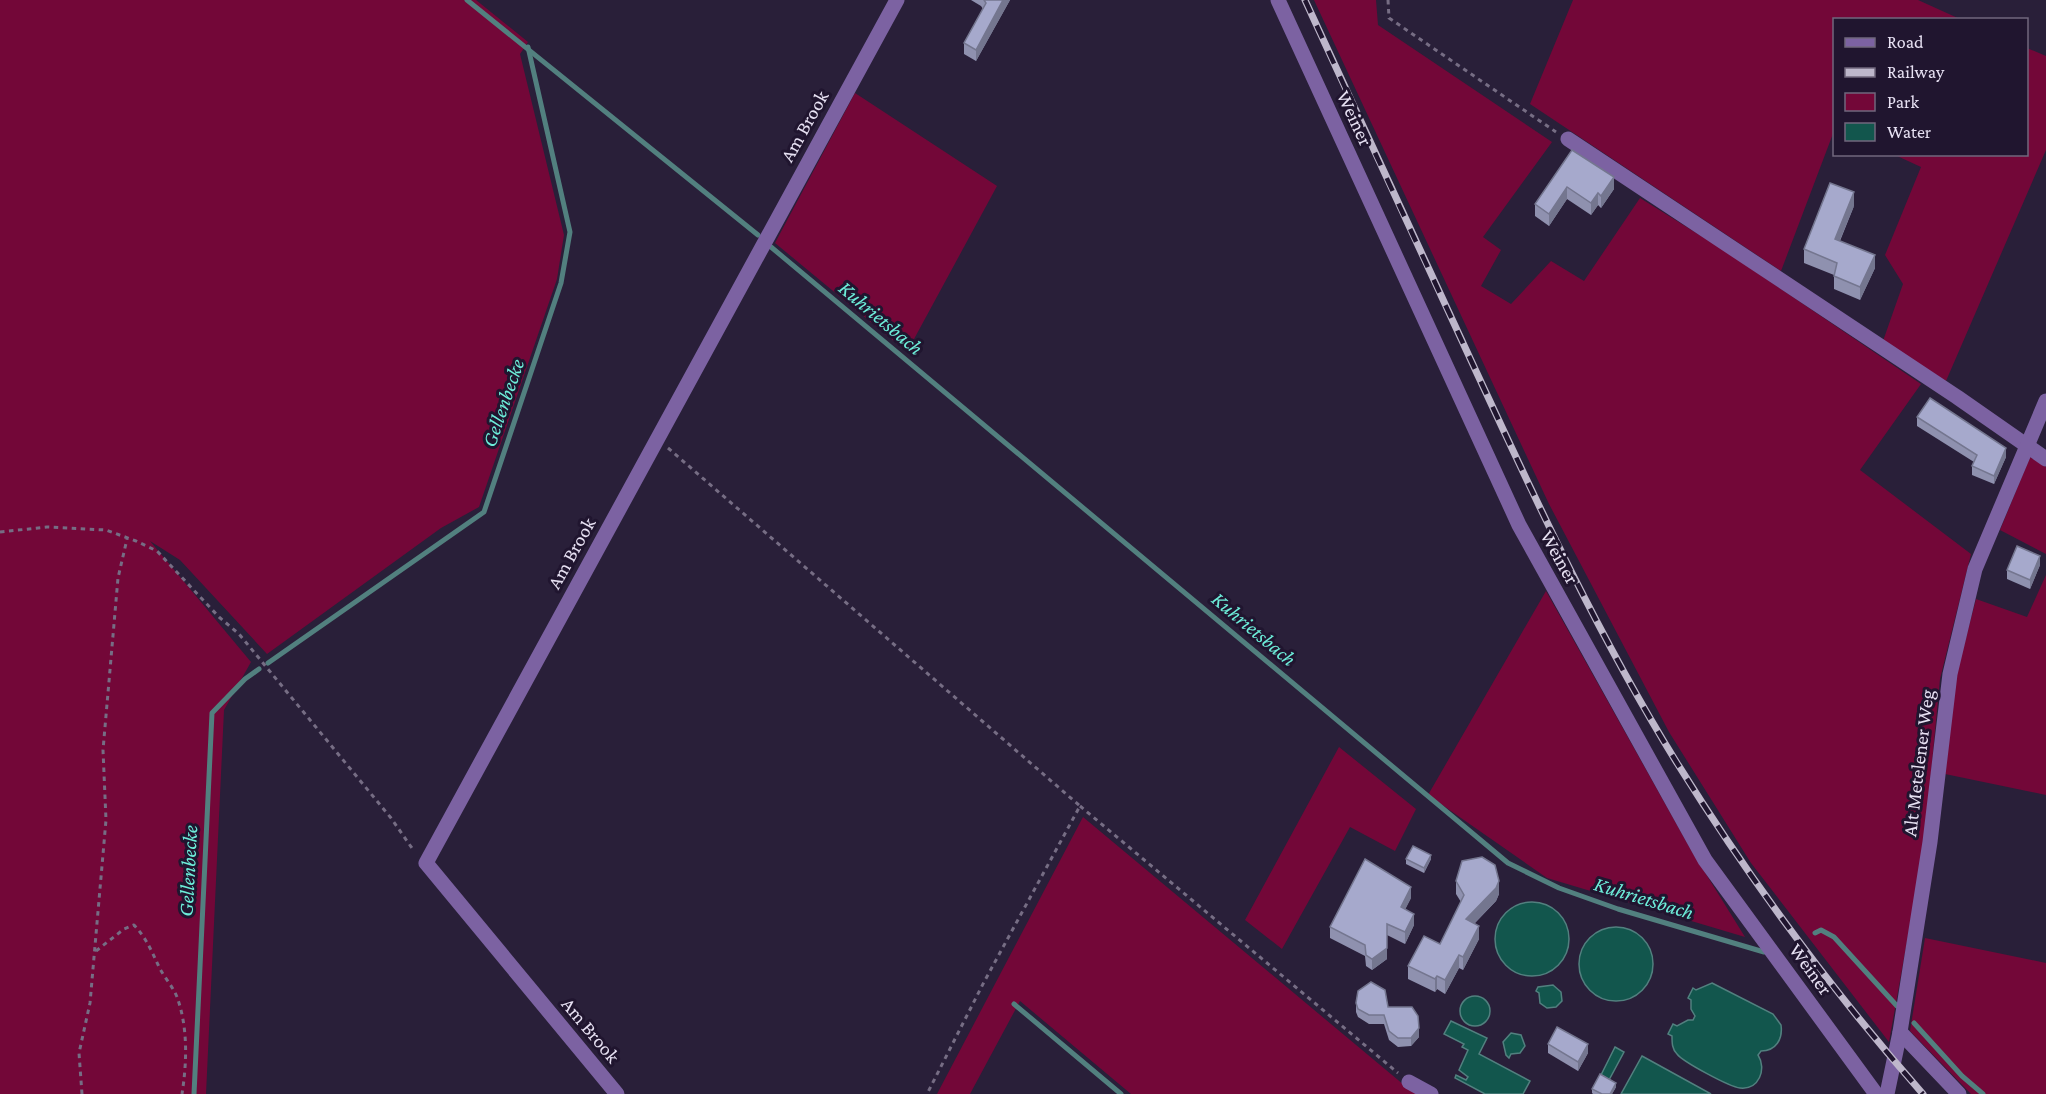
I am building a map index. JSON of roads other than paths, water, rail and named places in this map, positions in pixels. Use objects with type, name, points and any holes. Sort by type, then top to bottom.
[{"type":"street","name":"Am Brook","points":[[617,1094],[426,863],[897,0]]},
{"type":"street","name":"Weiner","points":[[1278,0],[1519,525],[1705,860],[1876,1094]]},
{"type":"street","points":[[1568,139],[2046,459]]},
{"type":"street","name":"Alt Metelener Weg","points":[[1887,1094],[1900,1032],[1930,843],[1950,674],[1975,569],[2046,401]]},
{"type":"street","points":[[1900,1032],[1959,1094]]},
{"type":"street","points":[[1409,1082],[1431,1094]]},
{"type":"water","points":[[1525,902],[1539,902],[1553,908],[1563,918],[1569,932],[1567,953],[1553,970],[1539,976],[1525,976],[1511,970],[1501,960],[1495,946],[1495,932],[1501,918],[1511,908]]},
{"type":"water","points":[[1609,927],[1623,927],[1637,933],[1647,943],[1653,957],[1651,978],[1637,995],[1623,1001],[1609,1001],[1595,995],[1585,985],[1579,971],[1579,957],[1585,943],[1595,933]]},
{"type":"water","points":[[1712,983],[1773,1014],[1781,1025],[1781,1035],[1777,1043],[1771,1049],[1761,1051],[1758,1055],[1762,1066],[1760,1078],[1747,1088],[1727,1083],[1688,1063],[1675,1052],[1672,1036],[1668,1034],[1673,1024],[1677,1026],[1693,1020],[1695,1016],[1691,1009],[1691,1000],[1688,998],[1693,988],[1696,990]]},
{"type":"water","points":[[1553,985],[1561,992],[1562,1001],[1556,1007],[1547,1008],[1540,1003],[1539,993],[1536,991],[1538,987]]},
{"type":"water","points":[[1475,996],[1486,1000],[1490,1011],[1486,1022],[1475,1026],[1464,1022],[1460,1011],[1464,1000]]},
{"type":"water","points":[[1451,1021],[1487,1038],[1479,1054],[1530,1081],[1523,1094],[1485,1094],[1455,1078],[1456,1075],[1466,1080],[1468,1077],[1459,1070],[1468,1050],[1462,1047],[1464,1044],[1444,1034]]},
{"type":"water","points":[[1511,1033],[1521,1035],[1525,1046],[1520,1053],[1511,1054],[1509,1058],[1503,1042]]},
{"type":"water","points":[[1615,1047],[1624,1052],[1609,1080],[1601,1075]]},
{"type":"water","points":[[1642,1056],[1711,1094],[1621,1094]]},
{"type":"waterway","name":"Kuhrietsbach","points":[[467,0],[758,235]]},
{"type":"waterway","name":"Gellenbecke","points":[[268,663],[484,512],[561,283],[570,232],[528,47]]},
{"type":"waterway","name":"Kuhrietsbach","points":[[771,247],[1508,863],[1559,888],[1618,909],[1764,952]]},
{"type":"waterway","name":"Gellenbecke","points":[[194,1094],[212,713],[245,679],[259,669]]},
{"type":"waterway","name":"Kuhrietsbach","points":[[1815,933],[1821,930],[1834,937],[1897,1006]]},
{"type":"waterway","points":[[1014,1004],[1121,1094]]},
{"type":"waterway","name":"Kuhrietsbach","points":[[1914,1023],[1962,1076],[1983,1094]]},
{"type":"railway","points":[[1305,0],[1546,519],[1595,618],[1648,715],[1733,850],[1793,934],[1856,1015],[1923,1094]]}]
